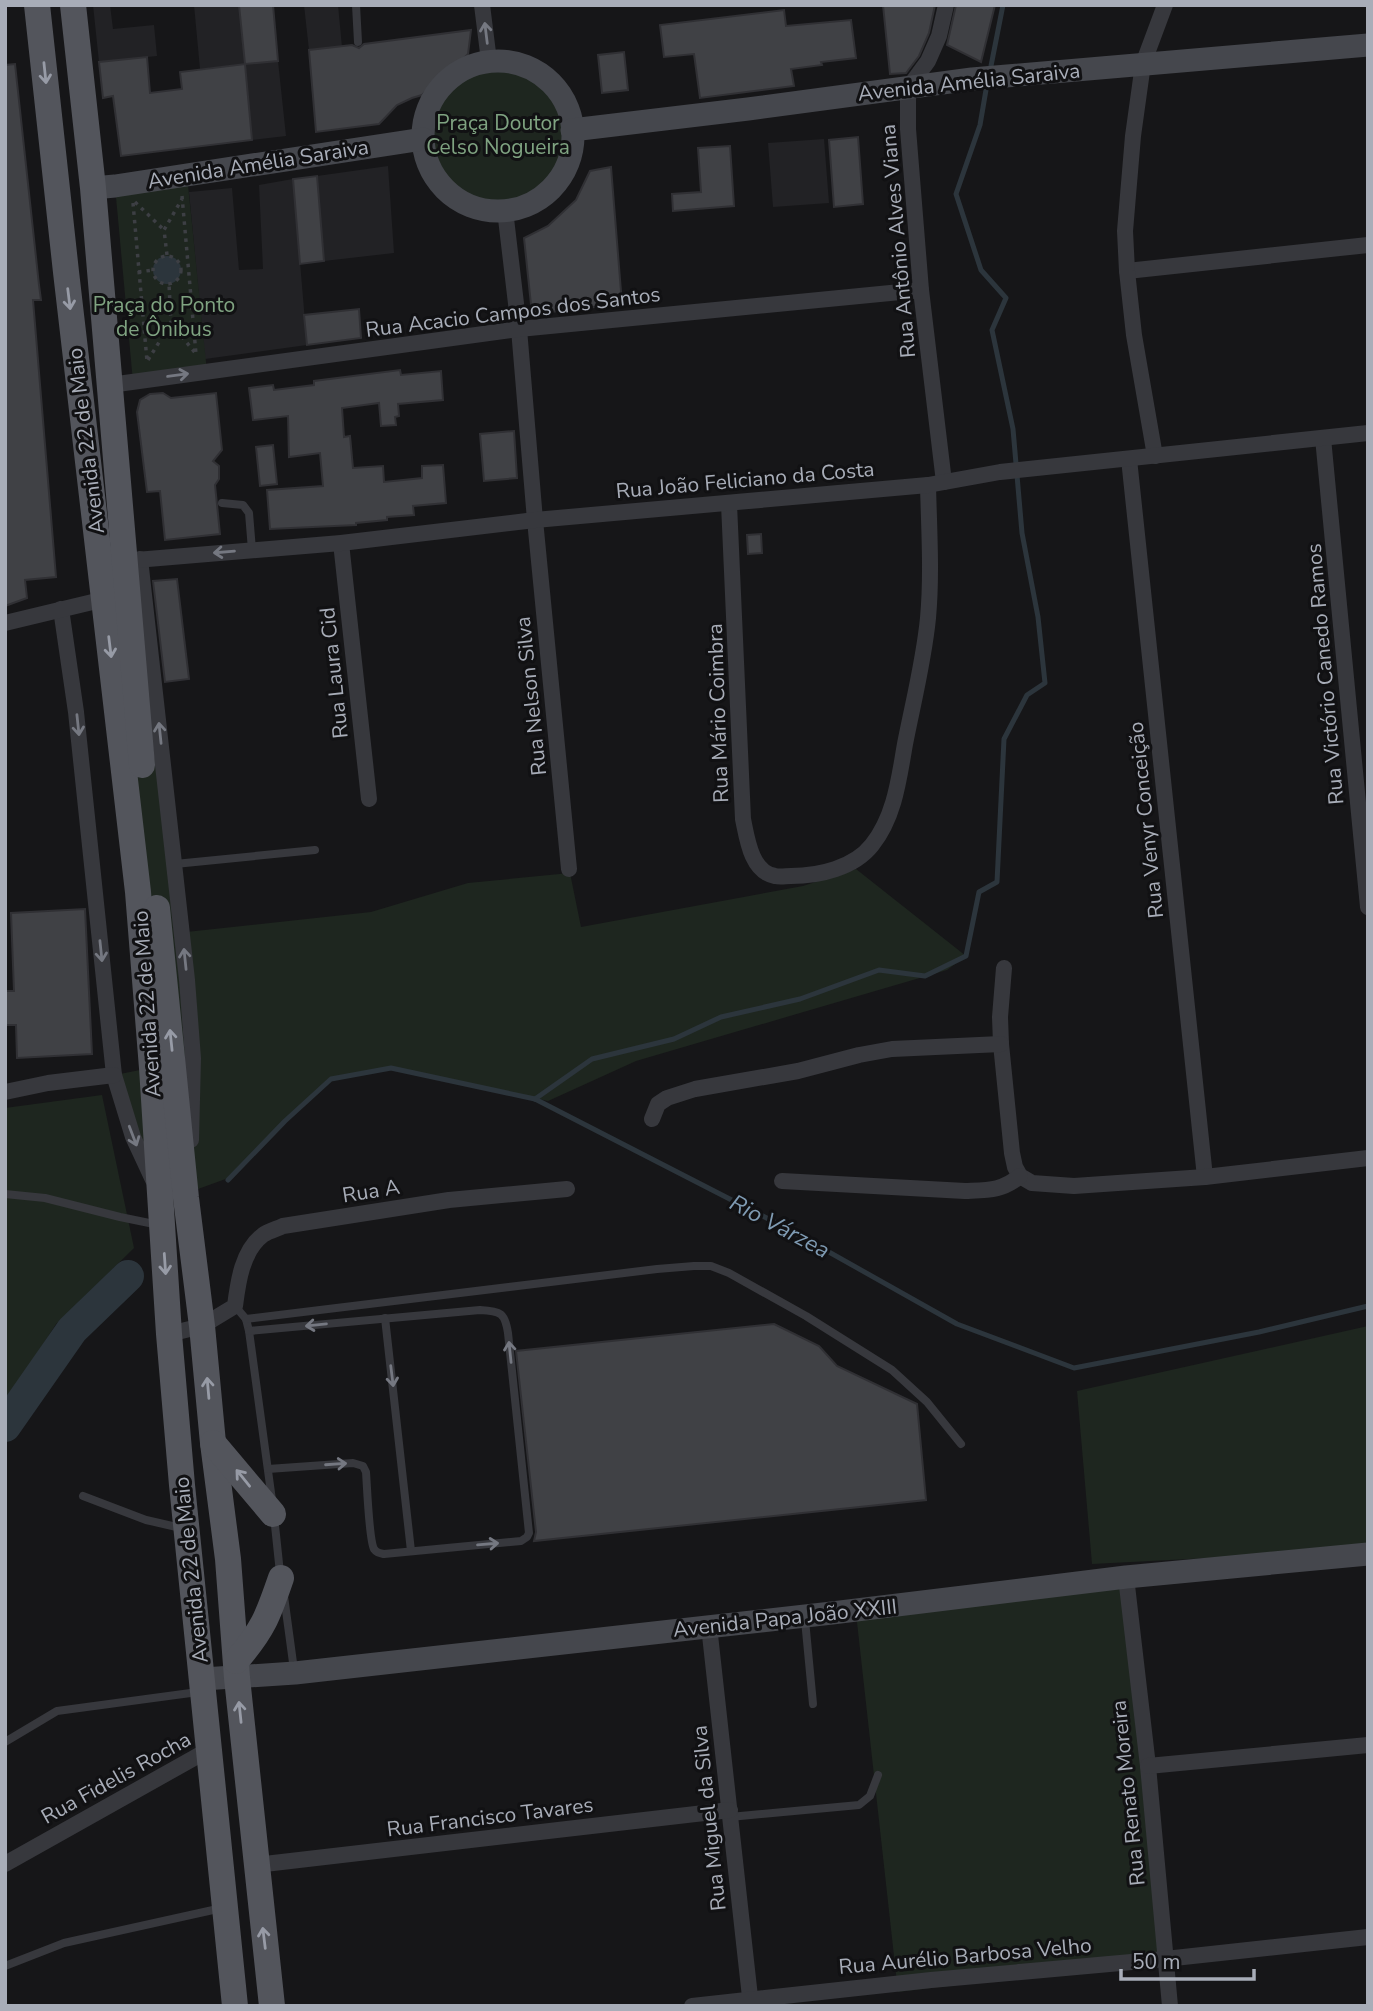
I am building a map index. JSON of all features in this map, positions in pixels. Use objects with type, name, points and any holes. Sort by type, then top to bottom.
[{"type":"main road","name":"Avenida 22 de Maio","points":[[37,5],[138,892],[169,1334],[235,2006]]},
{"type":"main road","name":"Avenida 22 de Maio","points":[[73,5],[93,188],[110,385],[132,560],[137,709],[212,1443],[228,1559],[236,1669],[272,2006]]},
{"type":"main road","points":[[212,1443],[274,1514]]},
{"type":"main road","points":[[236,1669],[265,1624],[281,1578]]},
{"type":"street","points":[[482,5],[489,61]]},
{"type":"street","points":[[909,87],[928,61],[939,36],[946,5]]},
{"type":"street","points":[[1155,456],[1134,335],[1125,231],[1133,136],[1143,64],[1165,5]]},
{"type":"street","name":"Avenida Amélia Saraiva","points":[[572,130],[972,79],[1368,45]]},
{"type":"street","points":[[489,61],[523,65],[538,73],[562,97],[572,130],[569,159],[555,184],[532,202],[505,210],[475,207],[449,192],[430,168],[423,139],[426,114],[437,92],[455,74],[489,61]]},
{"type":"street","name":"Rua Antônio Alves Viana","points":[[807,876],[832,870],[857,859],[872,845],[884,826],[895,797],[928,618],[936,483],[908,129],[909,87]]},
{"type":"street","name":"Avenida Amélia Saraiva","points":[[93,188],[423,139]]},
{"type":"street","name":"Rua Nelson Silva","points":[[505,210],[519,329],[569,869]]},
{"type":"street","points":[[1127,271],[1368,245]]},
{"type":"street","name":"Rua Acacio Campos dos Santos","points":[[110,385],[519,329],[921,290]]},
{"type":"street","name":"Rua João Feliciano da Costa","points":[[132,560],[936,483],[1000,472],[1368,433]]},
{"type":"street","name":"Rua Victório Canedo Ramos","points":[[1323,438],[1368,907]]},
{"type":"street","name":"Rua Venyr Conceição","points":[[1129,459],[1205,1177]]},
{"type":"street","name":"Rua Mário Coimbra","points":[[729,504],[743,819],[748,843],[758,866],[772,876],[807,876]]},
{"type":"street","name":"Rua Laura Cid","points":[[341,542],[369,799]]},
{"type":"street","name":"Avenida 22 de Maio","points":[[132,560],[175,864],[193,1058],[186,1198]]},
{"type":"street","points":[[5,623],[105,599]]},
{"type":"street","points":[[61,609],[76,712],[114,1075],[133,1137],[160,1194]]},
{"type":"street","points":[[1004,968],[1000,1044],[1012,1153],[1020,1176],[1032,1183],[1107,1185],[1205,1177],[1368,1158]]},
{"type":"street","points":[[652,1119],[658,1104],[667,1098],[695,1089],[798,1071],[892,1049],[1000,1044]]},
{"type":"street","points":[[5,1092],[48,1083],[114,1075]]},
{"type":"street","points":[[782,1181],[965,1191],[996,1190],[1009,1186],[1020,1176]]},
{"type":"street","name":"Rua A","points":[[235,1306],[239,1281],[250,1248],[264,1234],[283,1226],[449,1200],[567,1189]]},
{"type":"street","points":[[169,1334],[202,1325],[235,1306]]},
{"type":"street","name":"Avenida Papa João XXIII","points":[[203,1685],[236,1669],[295,1673],[1126,1577],[1368,1554]]},
{"type":"street","name":"Rua Renato Moreira","points":[[1126,1577],[1149,1766],[1170,2006]]},
{"type":"street","name":"Rua Miguel da Silva","points":[[709,1626],[751,2002]]},
{"type":"street","points":[[1149,1766],[1368,1745]]},
{"type":"street","name":"Rua Fidelis Rocha","points":[[5,1864],[210,1749]]},
{"type":"street","name":"Rua Francisco Tavares","points":[[256,1865],[730,1813]]},
{"type":"street","name":"Rua Aurélio Barbosa Velho","points":[[692,2006],[1368,1937]]},
{"type":"lane","points":[[356,5],[358,42]]},
{"type":"lane","points":[[222,503],[243,505],[249,513],[252,550]]},
{"type":"lane","points":[[175,864],[315,850]]},
{"type":"lane","points":[[5,1194],[45,1198],[162,1225]]},
{"type":"lane","points":[[246,1319],[657,1269],[711,1266],[729,1273],[806,1316],[892,1370],[927,1402],[961,1444]]},
{"type":"lane","points":[[235,1306],[246,1319],[249,1331],[295,1673]]},
{"type":"lane","points":[[249,1331],[480,1310],[501,1313],[506,1319],[510,1347],[529,1533],[527,1538],[521,1541],[384,1554],[374,1550],[366,1472],[363,1466],[353,1463],[268,1469]]},
{"type":"lane","points":[[385,1318],[411,1551]]},
{"type":"lane","points":[[83,1496],[146,1520],[187,1530]]},
{"type":"lane","points":[[805,1616],[813,1704]]},
{"type":"lane","points":[[5,1742],[57,1711],[203,1685]]},
{"type":"lane","points":[[730,1813],[859,1805],[870,1796],[878,1775]]},
{"type":"lane","points":[[5,1966],[64,1943],[225,1907]]},
{"type":"path","points":[[187,175],[182,199],[195,355]]},
{"type":"path","points":[[167,255],[164,230],[182,199]]},
{"type":"path","points":[[164,230],[133,201],[147,361],[171,323]]},
{"type":"path","points":[[167,255],[177,258],[181,267],[180,276],[169,284],[159,282],[153,270],[155,261],[167,255]]},
{"type":"path","points":[[181,267],[188,266]]},
{"type":"path","points":[[138,272],[153,270]]},
{"type":"path","points":[[169,284],[171,323],[207,372]]},
{"type":"shaded area","points":[[93,5],[110,5],[113,29],[154,25],[157,56],[99,62]]},
{"type":"shaded area","points":[[194,5],[239,5],[245,64],[200,69]]},
{"type":"shaded area","points":[[304,5],[338,5],[342,47],[309,50]]},
{"type":"shaded area","points":[[278,61],[286,136],[252,140],[245,64]]},
{"type":"shaded area","points":[[824,139],[829,203],[773,207],[768,143]]},
{"type":"shaded area","points":[[388,166],[394,253],[324,261],[317,176]]},
{"type":"shaded area","points":[[293,179],[307,345],[205,359],[189,192],[232,188],[239,270],[263,269],[259,185]]},
{"type":"shaded area","points":[[167,256],[177,260],[181,270],[177,280],[167,284],[157,280],[153,270],[157,260]]},
{"type":"green space","name":"Praça Doutor Celso Nogueira","points":[[498,62],[526,68],[549,84],[565,107],[571,135],[565,163],[549,186],[526,202],[498,208],[470,202],[447,186],[431,163],[425,135],[431,107],[447,84],[470,68]]},
{"type":"green space","name":"Praça do Ponto de Ônibus","points":[[187,175],[207,372],[133,382],[115,186]]},
{"type":"green space","points":[[137,561],[177,933],[371,912],[468,883],[570,873],[581,927],[803,886],[856,869],[966,956],[947,970],[636,1061],[548,1101],[391,1068],[331,1079],[285,1121],[231,1177],[176,1197],[114,562]]},
{"type":"green space","points":[[150,1068],[154,1179],[115,1075]]},
{"type":"green space","points":[[102,1095],[134,1248],[56,1324],[16,1386],[5,1398],[5,1108]]},
{"type":"green space","points":[[1368,1326],[1368,1550],[1092,1564],[1077,1391]]},
{"type":"green space","points":[[1126,1577],[1167,1960],[898,1992],[856,1613]]},
{"type":"building","points":[[239,5],[273,5],[278,61],[245,64]]},
{"type":"building","points":[[883,5],[935,5],[929,33],[919,56],[906,73],[890,74]]},
{"type":"building","points":[[956,5],[995,5],[981,62],[947,45]]},
{"type":"building","points":[[784,10],[786,26],[851,20],[856,58],[791,69],[794,86],[700,98],[694,54],[664,57],[660,25]]},
{"type":"building","points":[[471,30],[468,54],[452,65],[422,95],[397,105],[379,124],[316,132],[309,50],[352,45],[359,48],[364,44]]},
{"type":"building","points":[[624,52],[628,90],[602,93],[598,55]]},
{"type":"building","points":[[147,57],[150,93],[182,89],[180,72],[245,64],[252,140],[121,156],[113,96],[103,98],[99,62]]},
{"type":"building","points":[[15,64],[41,300],[33,300],[56,577],[25,580],[27,598],[5,606],[5,65]]},
{"type":"building","points":[[858,137],[863,204],[834,207],[829,140]]},
{"type":"building","points":[[730,146],[734,206],[673,211],[672,194],[701,192],[698,148]]},
{"type":"building","points":[[611,167],[622,304],[532,314],[524,238],[548,226],[576,200],[590,171]]},
{"type":"building","points":[[317,176],[324,261],[300,264],[293,179]]},
{"type":"building","points":[[359,309],[361,338],[307,345],[304,315]]},
{"type":"building","points":[[400,370],[401,375],[441,371],[443,400],[398,404],[399,416],[395,417],[396,425],[381,426],[379,403],[342,408],[344,437],[350,436],[353,468],[383,466],[384,482],[422,478],[422,466],[443,465],[446,503],[413,506],[414,515],[387,517],[387,520],[356,525],[270,529],[267,490],[323,486],[320,453],[289,457],[288,416],[253,420],[249,388],[273,385],[274,390],[314,385],[314,381]]},
{"type":"building","points":[[163,393],[171,398],[216,393],[222,450],[213,461],[219,466],[219,479],[215,485],[220,534],[165,540],[160,491],[147,492],[137,412],[140,400],[150,394]]},
{"type":"building","points":[[514,431],[517,478],[484,481],[480,434]]},
{"type":"building","points":[[273,445],[277,484],[260,486],[256,447]]},
{"type":"building","points":[[761,534],[762,553],[748,554],[747,535]]},
{"type":"building","points":[[177,579],[189,679],[165,682],[153,581]]},
{"type":"building","points":[[85,909],[92,1054],[17,1058],[16,1025],[5,1025],[5,991],[14,991],[11,913]]},
{"type":"building","points":[[774,1324],[819,1346],[837,1366],[917,1404],[926,1500],[534,1541],[536,1532],[516,1351]]},
{"type":"waterway","points":[[990,71],[1003,5]]},
{"type":"waterway","points":[[535,1099],[592,1059],[674,1039],[721,1017],[800,999],[879,970],[925,976],[966,956],[979,892],[997,882],[1004,739],[1027,695],[1045,683],[1038,617],[1022,533],[1013,429],[992,330],[1006,298],[981,270],[956,194],[980,125],[987,84]]},
{"type":"waterway","name":"Rio Várzea","points":[[228,1180],[285,1121],[331,1079],[391,1068],[535,1099],[788,1229],[957,1324],[1074,1368],[1259,1332],[1368,1306]]},
{"type":"waterway","name":"Rio Várzea","points":[[5,1426],[72,1330],[128,1276]]}]
